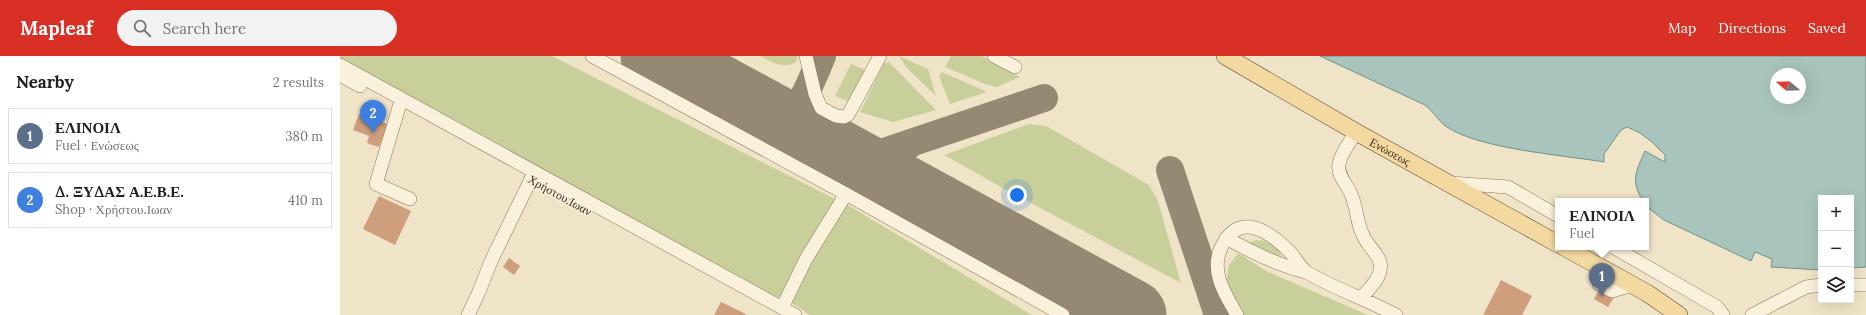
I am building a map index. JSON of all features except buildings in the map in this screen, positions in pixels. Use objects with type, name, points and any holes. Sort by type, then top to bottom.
[{"type":"main road","name":"Ενώσεως","points":[[1225,56],[1356,132],[1555,242]]},
{"type":"main road","points":[[1569,250],[1670,307],[1679,315]]},
{"type":"street","points":[[592,56],[846,194],[1063,315]]},
{"type":"street","points":[[806,56],[815,94],[821,108],[836,116],[844,117],[848,115],[880,56]]},
{"type":"street","points":[[994,56],[1015,67]]},
{"type":"street","points":[[340,65],[782,312],[795,315]]},
{"type":"street","name":"Χρήστου.Ιωαν","points":[[340,75],[532,179],[720,284],[782,312]]},
{"type":"street","points":[[399,107],[376,184],[410,199]]},
{"type":"street","points":[[1356,132],[1340,159],[1338,166],[1339,173],[1353,198],[1357,219],[1366,243],[1378,258],[1381,267],[1380,274],[1375,282],[1361,298]]},
{"type":"street","points":[[468,315],[492,259],[532,179]]},
{"type":"street","points":[[1450,183],[1508,187],[1555,214]]},
{"type":"street","points":[[782,312],[806,259],[846,194]]},
{"type":"street","points":[[1237,315],[1223,291],[1216,263],[1226,238],[1238,228],[1246,225],[1264,231],[1290,252],[1306,272]]},
{"type":"street","points":[[1226,238],[1264,259],[1285,267],[1306,272],[1396,315]]},
{"type":"street","points":[[1618,250],[1717,307],[1723,315]]},
{"type":"street","points":[[1854,284],[1866,285]]},
{"type":"street","points":[[1752,315],[1806,287],[1818,285]]},
{"type":"green space","points":[[340,56],[552,56],[837,200],[784,294],[778,297],[771,295],[340,59]]},
{"type":"green space","points":[[761,56],[798,56],[796,62],[783,65],[769,61]]},
{"type":"green space","points":[[899,56],[928,69],[936,96],[906,67]]},
{"type":"green space","points":[[951,56],[982,56],[1020,77],[997,87],[985,84],[945,67]]},
{"type":"green space","points":[[889,62],[936,110],[893,122],[860,112],[884,63]]},
{"type":"green space","points":[[851,64],[866,70],[848,101],[835,96]]},
{"type":"green space","points":[[942,72],[987,92],[950,104],[939,76]]},
{"type":"green space","points":[[1029,124],[1046,126],[1149,185],[1158,201],[1181,283],[944,155]]},
{"type":"green space","points":[[846,204],[1032,315],[810,315],[792,303],[793,291]]},
{"type":"green space","points":[[1256,240],[1266,241],[1278,248],[1281,256],[1289,267],[1246,244]]},
{"type":"green space","points":[[1238,253],[1268,272],[1368,315],[1242,315],[1232,292],[1225,289],[1229,265]]},
{"type":"water","points":[[1320,56],[1866,56],[1866,267],[1854,268],[1854,195],[1818,195],[1818,270],[1771,267],[1772,259],[1755,252],[1751,261],[1664,220],[1649,208],[1649,198],[1641,198],[1637,188],[1637,170],[1645,151],[1665,162],[1665,155],[1640,133],[1627,127],[1621,130],[1604,154],[1604,162],[1521,150],[1477,140],[1458,133],[1440,121],[1425,105]]},
{"type":"taxiway","points":[[773,120],[791,115],[800,104],[822,56]]},
{"type":"taxiway","points":[[834,153],[859,158],[878,154],[1044,98]]},
{"type":"taxiway","points":[[896,187],[893,180],[891,168],[892,163],[897,153],[909,145]]},
{"type":"taxiway","points":[[1170,170],[1218,315]]},
{"type":"runway","points":[[656,56],[1131,315]]},
{"type":"place","name":"Δ. ΞΥΔΑΣ Α.Ε.Β.Ε.","points":[[373,133]]},
{"type":"place","name":"ΕΛΙΝΟΙΛ","points":[[1602,296]]}]
